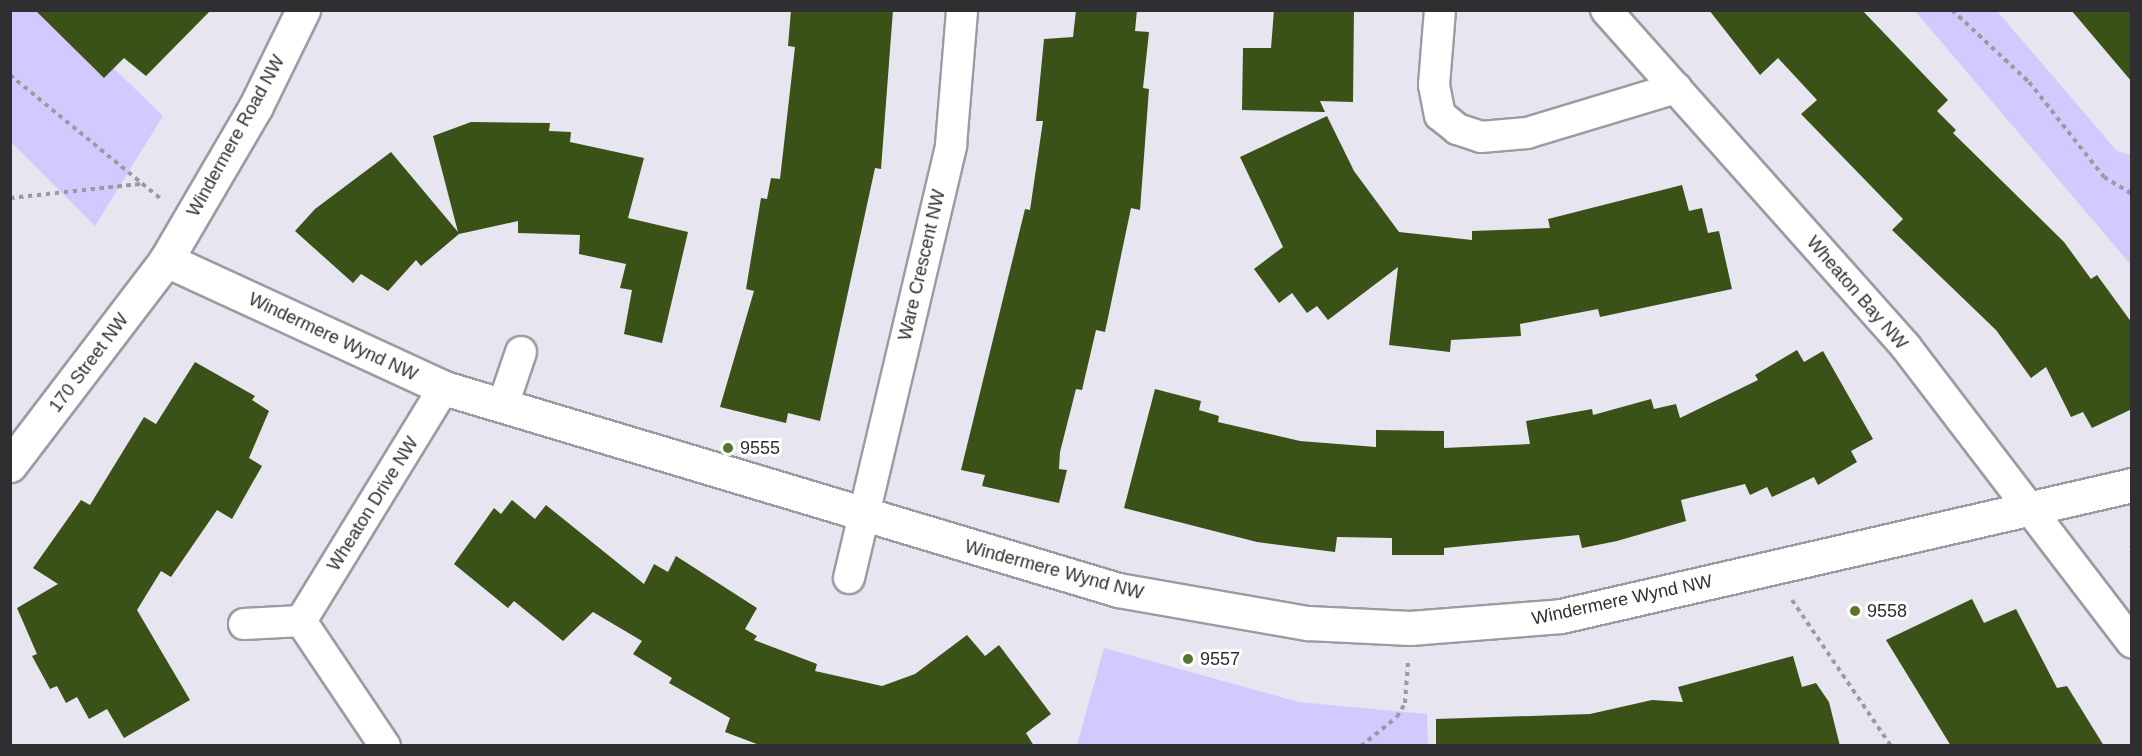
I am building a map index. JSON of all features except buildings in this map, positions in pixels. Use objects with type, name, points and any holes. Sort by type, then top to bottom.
[{"type":"street","name":"Windermere Road NW","points":[[166,260],[191,220],[303,10]]},
{"type":"street","name":"Ware Crescent NW","points":[[863,516],[951,145],[962,10]]},
{"type":"street","points":[[1440,10],[1434,85],[1440,115],[1457,129],[1480,137],[1527,133],[1676,88]]},
{"type":"street","name":"Wheaton Bay NW","points":[[1606,10],[1906,347],[2031,505]]},
{"type":"street","name":"Windermere Wynd NW","points":[[166,260],[444,388],[863,516],[1118,590],[1308,622],[1410,628],[1561,616],[2031,505],[2132,485]]},
{"type":"street","name":"170 Street NW","points":[[10,465],[166,260]]},
{"type":"street","points":[[503,405],[521,352]]},
{"type":"street","name":"Wheaton Drive NW","points":[[301,621],[444,388]]},
{"type":"street","points":[[2031,505],[2132,643]]},
{"type":"street","points":[[849,578],[863,516]]},
{"type":"street","points":[[244,624],[301,621],[385,746]]},
{"type":"path","points":[[1952,10],[2029,82],[2104,177],[2132,194]]},
{"type":"path","points":[[10,75],[141,184],[191,220]]},
{"type":"path","points":[[10,198],[141,184]]},
{"type":"path","points":[[1770,568],[1891,746]]},
{"type":"path","points":[[1361,746],[1388,729],[1405,703],[1410,628]]},
{"type":"shaded area","points":[[10,11],[55,11],[163,116],[95,226],[11,142]]},
{"type":"shaded area","points":[[1915,11],[1997,11],[2117,151],[2131,155],[2131,265]]},
{"type":"shaded area","points":[[1104,648],[1299,702],[1427,714],[1428,745],[1077,745]]},
{"type":"place","name":"9555","points":[[728,448]]},
{"type":"place","name":"9558","points":[[1855,611]]},
{"type":"place","name":"9557","points":[[1188,659]]}]
